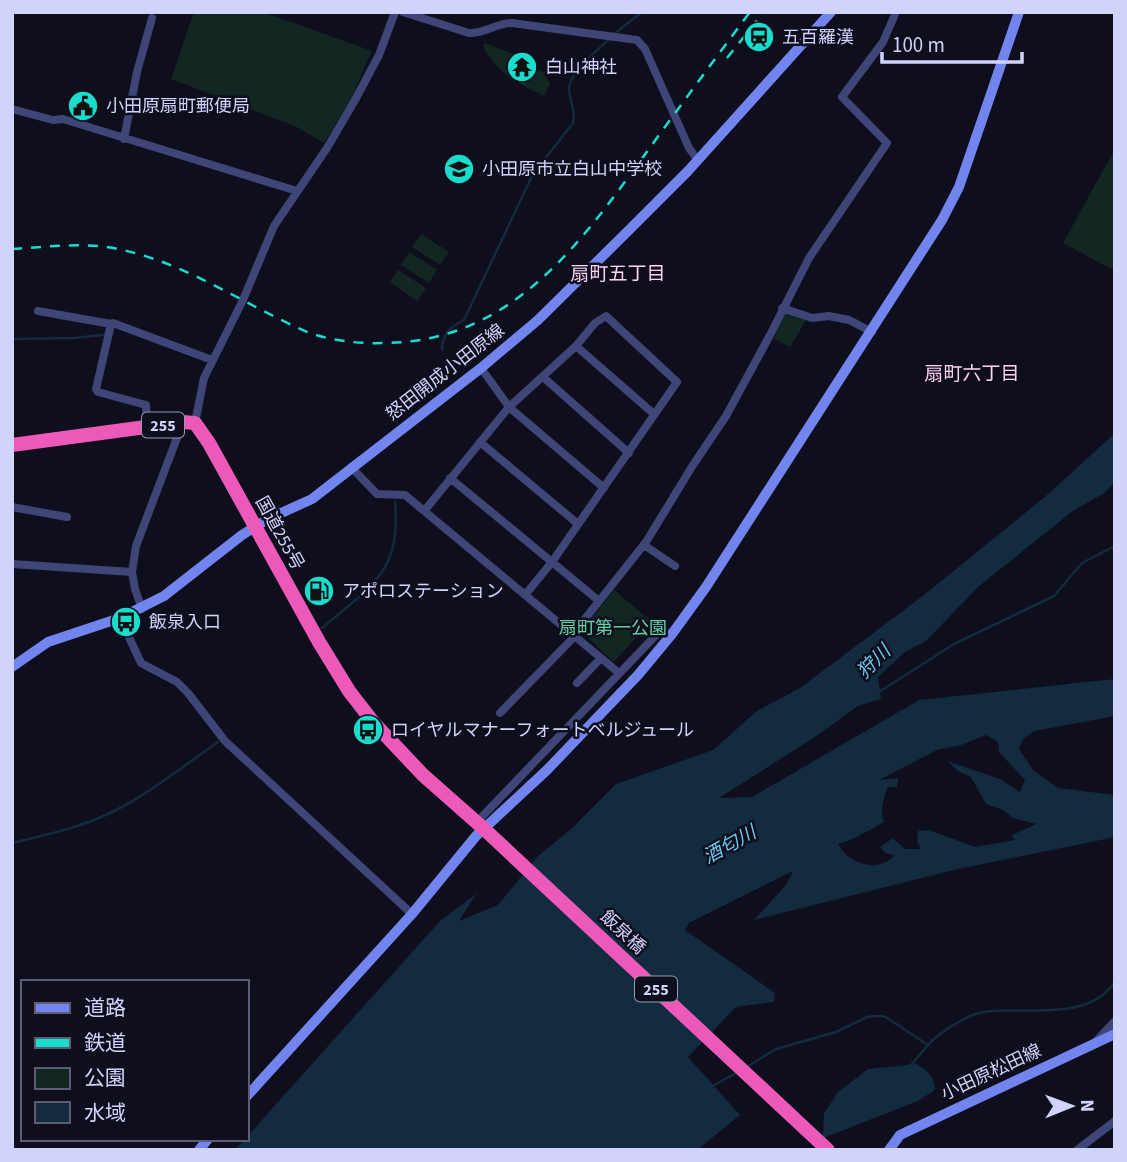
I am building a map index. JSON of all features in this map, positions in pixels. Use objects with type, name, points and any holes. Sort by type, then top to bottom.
[{"type":"highway","name":"255","points":[[12,444],[189,422]]},
{"type":"highway","name":"国道255号","points":[[189,422],[209,443],[349,691],[406,757],[480,825]]},
{"type":"highway","name":"飯泉橋","points":[[480,825],[828,1150]]},
{"type":"street","points":[[142,609],[132,572],[136,546],[189,422],[204,378],[243,300],[274,226],[355,100],[379,55],[395,12]]},
{"type":"street","points":[[403,12],[469,33],[506,23],[634,39],[643,45],[689,148],[697,159]]},
{"type":"street","name":"怒田開成小田原線","points":[[12,667],[48,642],[142,609],[186,580],[256,526],[312,499],[481,368],[538,320],[688,171],[831,12]]},
{"type":"street","points":[[500,713],[574,635],[644,545],[726,416],[809,258],[887,143],[842,97],[883,42],[896,12]]},
{"type":"street","points":[[480,825],[547,770],[638,675],[706,587],[872,332],[960,187],[1019,12]]},
{"type":"street","points":[[124,139],[137,72],[152,18]]},
{"type":"street","points":[[12,108],[53,120],[63,119],[298,191]]},
{"type":"street","points":[[782,308],[811,318],[829,316],[849,320],[872,332]]},
{"type":"street","points":[[38,311],[113,323],[212,360]]},
{"type":"street","points":[[425,510],[509,407],[606,316],[677,382],[552,562],[524,595]]},
{"type":"street","points":[[110,324],[96,389],[98,392],[146,405],[148,427]]},
{"type":"street","points":[[576,346],[654,414]]},
{"type":"street","points":[[481,368],[509,407],[604,488]]},
{"type":"street","points":[[543,377],[629,453]]},
{"type":"street","points":[[480,442],[578,524]]},
{"type":"street","points":[[351,467],[377,494],[405,495],[425,510],[619,674]]},
{"type":"street","points":[[450,478],[599,601]]},
{"type":"street","points":[[12,507],[66,517]]},
{"type":"street","points":[[644,545],[675,566]]},
{"type":"street","points":[[12,564],[132,572]]},
{"type":"street","points":[[120,618],[141,663],[177,682],[188,692],[225,741],[412,914]]},
{"type":"street","points":[[248,1096],[412,914],[480,825],[660,631],[671,634]]},
{"type":"street","points":[[577,682],[600,659]]},
{"type":"street","points":[[1095,1043],[1115,1021]]},
{"type":"street","name":"小田原松田線","points":[[889,1150],[900,1135],[1115,1034]]},
{"type":"street","points":[[1077,1150],[1115,1121]]},
{"type":"green space","points":[[194,12],[263,12],[372,51],[350,101],[324,143],[295,126],[171,79]]},
{"type":"green space","points":[[485,43],[519,56],[524,66],[543,72],[550,83],[544,96],[500,70],[483,45]]},
{"type":"green space","points":[[1115,149],[1115,271],[1063,243]]},
{"type":"green space","points":[[421,234],[449,252],[440,265],[412,247]]},
{"type":"green space","points":[[409,252],[437,270],[429,283],[401,265]]},
{"type":"green space","points":[[398,270],[426,288],[417,301],[390,282]]},
{"type":"green space","points":[[785,310],[809,315],[790,347],[774,339]]},
{"type":"green space","name":"扇町第一公園","points":[[614,590],[651,621],[614,662],[581,632]]},
{"type":"water","points":[[1115,433],[1115,482],[1103,494],[1074,510],[978,587],[926,641],[905,652],[878,677],[881,699],[858,706],[815,737],[719,798],[752,797],[919,700],[1115,679],[1115,716],[1035,731],[1024,738],[1019,749],[1033,770],[1058,788],[1115,795],[1115,837],[958,869],[754,920],[786,885],[793,871],[689,923],[685,930],[775,993],[774,1002],[736,1007],[688,1057],[740,1115],[697,1150],[235,1150],[243,1141],[248,1141],[248,1135],[440,921],[477,893],[459,921],[498,905],[538,856],[570,830],[616,784],[713,750],[757,711],[800,688],[924,595],[1046,496]],"holes":[[[986,735],[998,742],[999,752],[1025,780],[1020,792],[1000,779],[947,761],[958,771],[971,777],[986,804],[1003,810],[1013,818],[1036,824],[1012,835],[1015,840],[975,847],[929,830],[918,831],[917,842],[921,849],[905,849],[893,838],[880,847],[885,853],[895,855],[888,861],[873,865],[849,857],[838,844],[884,822],[882,809],[885,796],[888,787],[897,787],[898,778],[879,780],[937,750],[961,745]]]},
{"type":"water","points":[[916,1064],[930,1074],[935,1090],[918,1101],[823,1138],[824,1113],[838,1092],[868,1069]]},
{"type":"waterway","points":[[614,34],[642,12]]},
{"type":"waterway","points":[[442,350],[443,340],[448,332],[464,320],[533,174],[573,123],[569,90],[573,77],[609,39]]},
{"type":"waterway","points":[[12,339],[103,335]]},
{"type":"waterway","points":[[322,628],[368,589],[388,562],[396,526],[395,502]]},
{"type":"waterway","points":[[879,692],[954,644],[1054,596],[1082,563],[1115,546]]},
{"type":"waterway","points":[[12,843],[74,827],[110,813],[152,789],[218,742]]},
{"type":"waterway","points":[[745,1068],[776,1049],[836,1032],[867,1017],[884,1016],[928,1045],[953,1025],[976,1014],[1073,1008],[1104,994],[1115,981]]},
{"type":"waterway","points":[[911,1065],[928,1045]]},
{"type":"waterway","points":[[711,1087],[736,1073]]},
{"type":"railway","points":[[12,249],[84,245],[133,252],[181,269],[306,331],[339,340],[384,343],[429,338],[469,326],[505,307],[538,282],[567,253],[621,188],[750,12]]},
{"type":"railway","points":[[727,58],[764,12]]},
{"type":"place","name":"五百羅漢","points":[[759,37]]},
{"type":"place","name":"白山神社","points":[[522,67]]},
{"type":"place","name":"小田原扇町郵便局","points":[[83,106]]},
{"type":"place","name":"小田原市立白山中学校","points":[[459,169]]},
{"type":"place","name":"アポロステーション","points":[[319,591]]},
{"type":"place","name":"飯泉入口","points":[[126,622]]},
{"type":"place","name":"ロイヤルマナーフォートベルジュール","points":[[368,730]]},
{"type":"district","name":"扇町五丁目","points":[[618,273]]},
{"type":"district","name":"扇町六丁目","points":[[972,373]]},
{"type":"water label","name":"狩川","points":[[873,661]]},
{"type":"water label","name":"酒匂川","points":[[729,844]]}]
